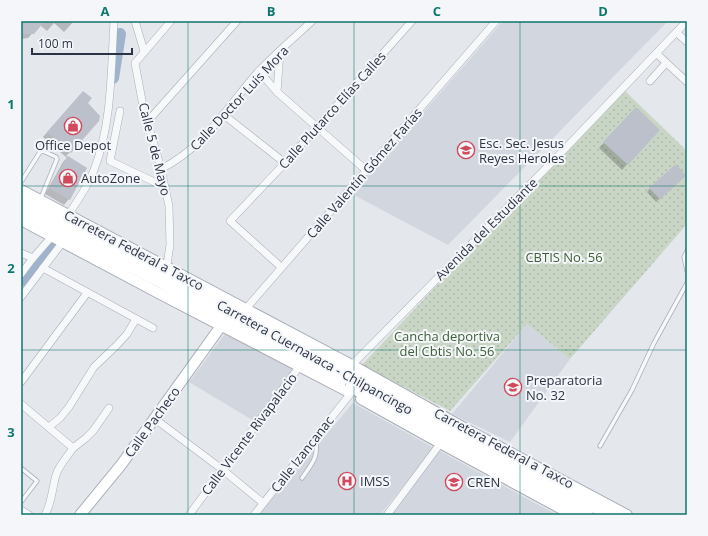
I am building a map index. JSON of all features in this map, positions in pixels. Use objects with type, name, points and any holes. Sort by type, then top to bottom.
[{"type":"main road","name":"Carretera Cuernavaca - Chilpancingo","points":[[21,199],[66,229]]},
{"type":"main road","name":"Carretera Cuernavaca - Chilpancingo","points":[[21,209],[165,274],[234,319],[286,351],[304,360],[345,379],[395,394],[445,437]]},
{"type":"main road","name":"Carretera Cuernavaca - Chilpancingo","points":[[345,379],[374,403],[566,492],[610,515]]},
{"type":"main road","name":"Carretera Cuernavaca - Chilpancingo","points":[[566,492],[588,515]]},
{"type":"street","points":[[21,297],[43,268],[66,229],[94,171],[102,146],[107,122],[114,21]]},
{"type":"street","points":[[133,22],[144,51],[171,21]]},
{"type":"street","points":[[147,122],[237,21]]},
{"type":"street","name":"Calle Doctor Luis Mora","points":[[161,169],[176,162],[193,149],[224,115],[259,71],[312,21]]},
{"type":"street","name":"Calle Plutarco Elías Calles","points":[[281,267],[230,221],[285,163],[412,21]]},
{"type":"street","name":"Calle Valentín Gómez Farías","points":[[234,319],[366,171],[492,22]]},
{"type":"street","name":"Avenida del Estudiante","points":[[345,379],[687,22]]},
{"type":"street","points":[[677,33],[687,41]]},
{"type":"street","name":"Calle 5 de Mayo","points":[[144,51],[135,63],[147,122],[161,169],[169,206],[170,245],[165,274]]},
{"type":"street","points":[[278,92],[280,51]]},
{"type":"street","points":[[657,54],[687,82]]},
{"type":"street","points":[[650,81],[666,63]]},
{"type":"street","points":[[259,71],[278,92],[366,171]]},
{"type":"street","points":[[120,111],[110,161],[165,187]]},
{"type":"street","points":[[224,115],[285,163]]},
{"type":"street","name":"Carretera Federal a Taxco","points":[[21,190],[40,200],[66,229]]},
{"type":"street","name":"Carretera Federal a Taxco","points":[[21,220],[66,229],[345,379],[374,403]]},
{"type":"street","points":[[21,274],[33,258],[66,229]]},
{"type":"street","points":[[21,253],[33,258]]},
{"type":"street","points":[[43,268],[86,293],[153,328]]},
{"type":"street","name":"Carretera Federal a Taxco","points":[[165,274],[234,319]]},
{"type":"street","points":[[21,382],[86,293]]},
{"type":"street","points":[[49,428],[69,407],[94,367],[127,334],[136,319]]},
{"type":"street","name":"Calle Pacheco","points":[[80,515],[121,465],[155,419],[234,319]]},
{"type":"street","name":"Calle Vicente Rivapalacio","points":[[189,515],[304,360]]},
{"type":"street","name":"Calle Izancanac","points":[[254,515],[316,436],[345,379]]},
{"type":"street","name":"Carretera Federal a Taxco","points":[[395,394],[476,434],[566,492],[627,515]]},
{"type":"street","points":[[21,404],[49,428],[76,446]]},
{"type":"street","points":[[45,515],[51,502],[56,475],[59,469],[76,446],[93,431],[109,408]]},
{"type":"street","points":[[155,419],[223,470],[263,503]]},
{"type":"street","points":[[387,515],[445,437]]},
{"type":"street","name":"Carretera Federal a Taxco","points":[[445,437],[573,515]]},
{"type":"street","points":[[21,510],[29,515]]},
{"type":"lane","points":[[21,182],[40,152],[43,151],[56,157],[57,159],[40,200]]},
{"type":"lane","points":[[687,251],[684,257],[687,271]]},
{"type":"lane","points":[[600,446],[632,390],[654,343],[687,283]]},
{"type":"lane","points":[[302,478],[316,458],[316,436]]},
{"type":"lane","points":[[21,468],[37,481],[21,502]]},
{"type":"shaded area","name":"Esc. Sec. Jesus Reyes Heroles","points":[[503,21],[668,21],[448,245],[352,194]]},
{"type":"shaded area","name":"Preparatoria No. 32","points":[[527,324],[570,359],[510,442],[452,414]]},
{"type":"shaded area","points":[[227,331],[294,367],[254,421],[189,382]]},
{"type":"shaded area","name":"IMSS","points":[[353,403],[434,448],[380,515],[258,515]]},
{"type":"shaded area","name":"CREN","points":[[436,449],[557,515],[387,515]]},
{"type":"green space","name":"CBTIS No. 56","points":[[625,91],[687,151],[687,224],[570,359],[527,324],[450,411],[362,365],[456,265]]},
{"type":"building","points":[[21,21],[45,21],[34,34],[24,34],[21,32]]},
{"type":"building","name":"Office Depot","points":[[83,91],[92,98],[88,103],[100,116],[99,121],[71,153],[47,132]]},
{"type":"building","points":[[636,107],[660,130],[628,165],[603,142]]},
{"type":"building","name":"AutoZone","points":[[68,156],[87,168],[70,200],[49,188]]},
{"type":"building","points":[[676,164],[686,176],[660,199],[649,188]]},
{"type":"waterway","points":[[113,78],[120,34]]},
{"type":"waterway","points":[[21,281],[53,239]]},
{"type":"place","name":"Office Depot","points":[[73,126]]},
{"type":"place","name":"Esc. Sec. Jesus Reyes Heroles","points":[[466,150]]},
{"type":"place","name":"AutoZone","points":[[68,178]]},
{"type":"place","name":"Preparatoria No. 32","points":[[513,387]]},
{"type":"place","name":"IMSS","points":[[347,481]]},
{"type":"place","name":"CREN","points":[[454,482]]},
{"type":"park label","name":"Cancha deportiva del Cbtis No. 56","points":[[447,344]]}]
